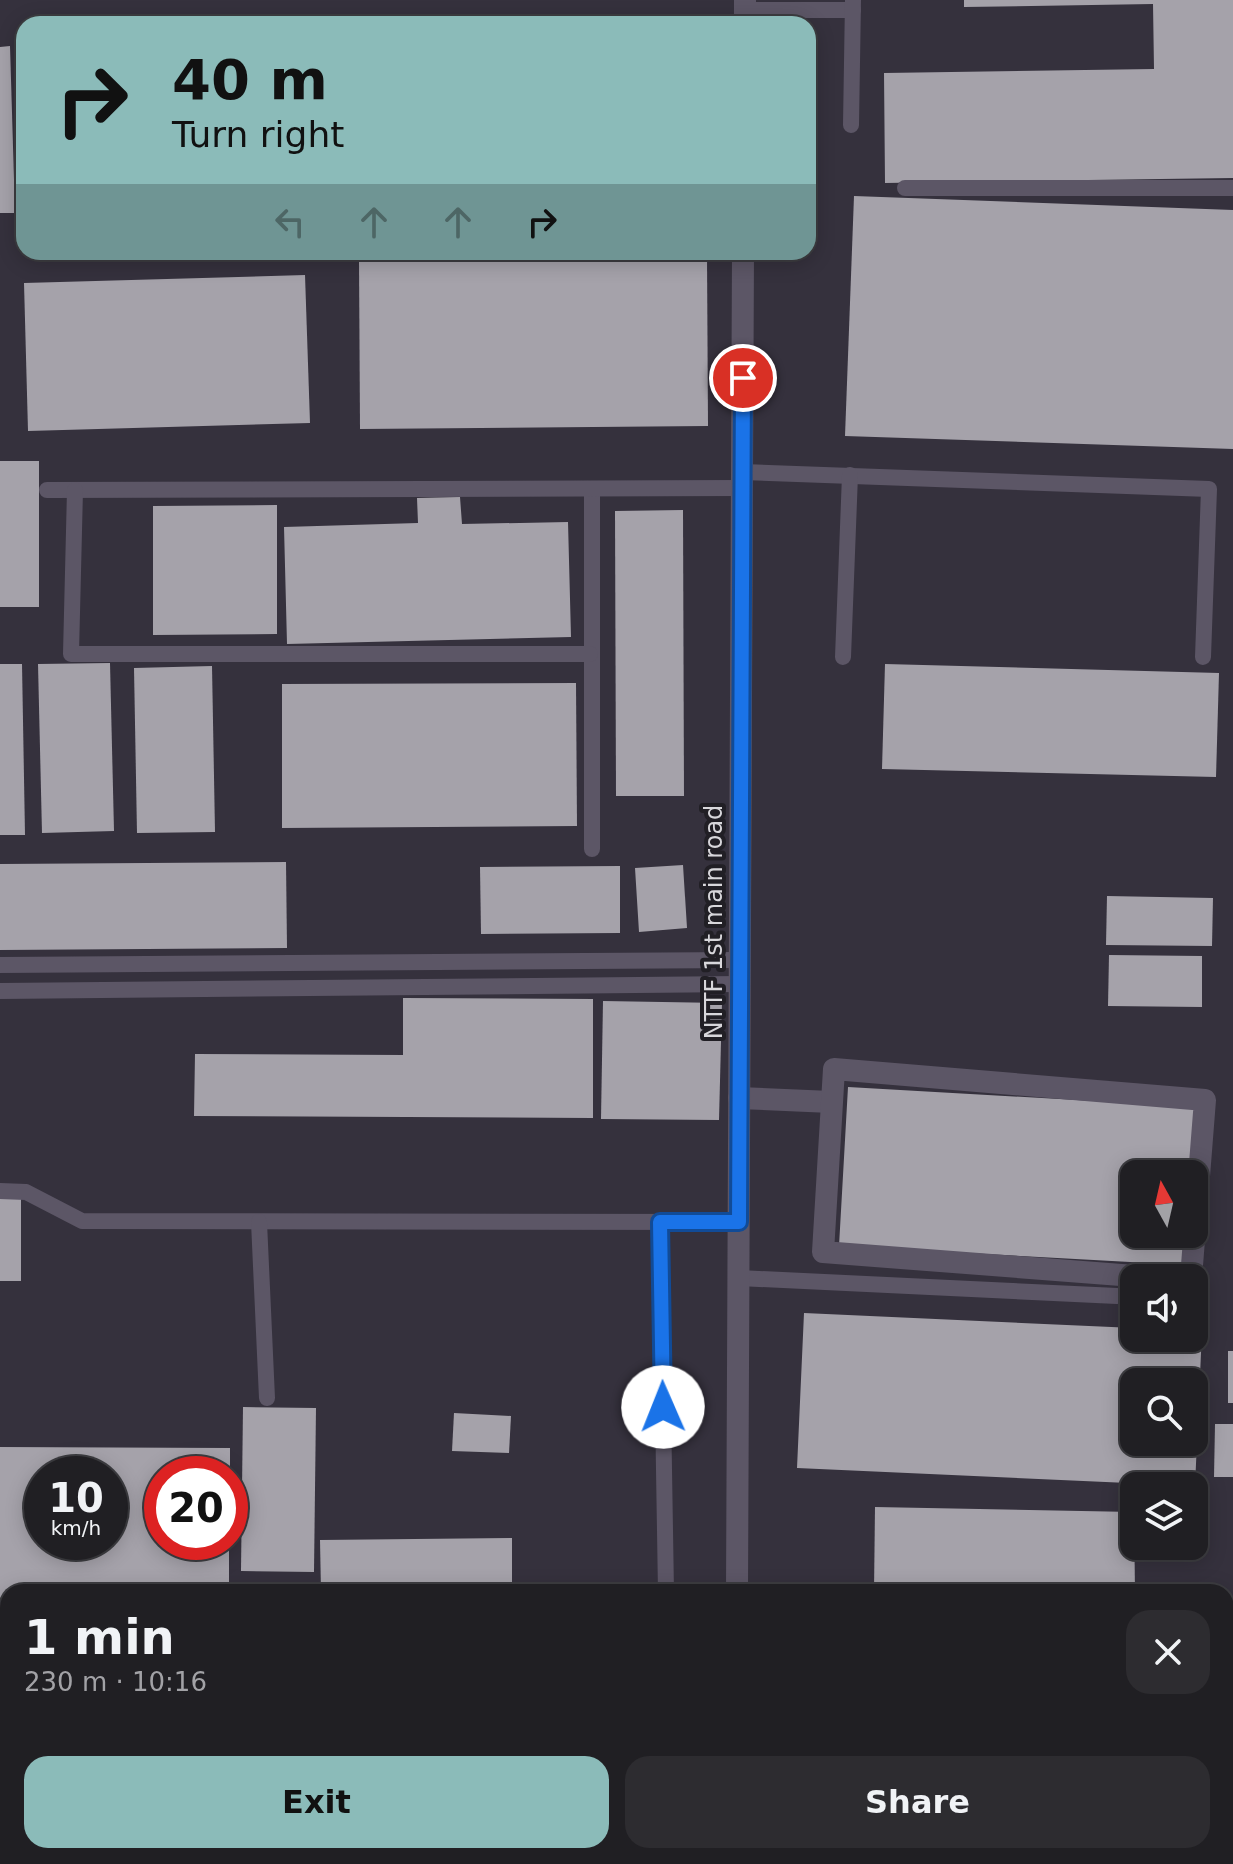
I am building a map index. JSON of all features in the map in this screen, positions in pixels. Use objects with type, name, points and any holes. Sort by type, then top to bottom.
[{"type":"street","name":"NTTF 1st main road","points":[[737,1584],[743,260]]},
{"type":"street","points":[[1120,1275],[823,1252],[834,1069],[1205,1100],[1192,1264]]},
{"type":"street","points":[[739,1098],[831,1102]]},
{"type":"lane","points":[[745,11],[853,5],[851,125]]},
{"type":"lane","points":[[905,188],[1233,188]]},
{"type":"lane","points":[[843,657],[850,475]]},
{"type":"lane","points":[[47,490],[592,489],[850,475],[1209,489],[1203,657]]},
{"type":"lane","points":[[592,489],[592,849]]},
{"type":"lane","points":[[75,490],[71,654],[590,654]]},
{"type":"lane","points":[[0,965],[739,960]]},
{"type":"lane","points":[[0,991],[740,984]]},
{"type":"lane","points":[[0,1191],[26,1192],[82,1221],[739,1222]]},
{"type":"lane","points":[[259,1222],[267,1398]]},
{"type":"lane","points":[[660,1222],[666,1584]]},
{"type":"lane","points":[[739,1278],[1117,1296]]},
{"type":"shaded area","points":[[0,0],[1233,0],[1233,1584],[0,1584]]},
{"type":"building","points":[[964,0],[1233,0],[1233,178],[885,183],[884,73],[1154,69],[1153,4],[964,7]]},
{"type":"building","points":[[10,46],[15,213],[0,213],[0,47]]},
{"type":"building","points":[[854,196],[1233,210],[1233,449],[845,436]]},
{"type":"building","points":[[359,260],[707,260],[708,426],[360,429]]},
{"type":"building","points":[[305,275],[310,423],[28,431],[24,283]]},
{"type":"building","points":[[0,461],[39,461],[39,607],[0,607]]},
{"type":"building","points":[[460,497],[462,524],[568,522],[571,637],[287,644],[284,527],[418,523],[417,498]]},
{"type":"building","points":[[277,505],[277,634],[153,635],[153,506]]},
{"type":"building","points":[[683,510],[684,796],[616,796],[615,511]]},
{"type":"building","points":[[110,663],[114,831],[42,833],[38,664]]},
{"type":"building","points":[[0,664],[22,664],[25,835],[0,835]]},
{"type":"building","points":[[885,664],[1219,673],[1216,777],[882,769]]},
{"type":"building","points":[[212,666],[215,832],[137,833],[134,668]]},
{"type":"building","points":[[576,683],[577,826],[282,828],[282,684]]},
{"type":"building","points":[[286,862],[287,948],[0,950],[0,864]]},
{"type":"building","points":[[683,865],[687,928],[639,932],[635,868]]},
{"type":"building","points":[[620,866],[620,933],[481,934],[480,867]]},
{"type":"building","points":[[1107,896],[1213,898],[1212,946],[1106,945]]},
{"type":"building","points":[[1109,955],[1202,956],[1202,1007],[1108,1006]]},
{"type":"building","points":[[403,998],[593,999],[593,1118],[194,1116],[195,1054],[403,1055]]},
{"type":"building","points":[[603,1001],[722,1003],[719,1120],[601,1119]]},
{"type":"building","points":[[848,1087],[1198,1107],[1194,1160],[1120,1160],[1120,1248],[1187,1248],[1185,1264],[839,1246]]},
{"type":"building","points":[[0,1198],[21,1198],[21,1281],[0,1281]]},
{"type":"building","points":[[804,1313],[1120,1327],[1120,1352],[1201,1352],[1200,1368],[1120,1368],[1120,1456],[1196,1456],[1196,1472],[1120,1472],[1120,1483],[797,1468]]},
{"type":"building","points":[[1228,1351],[1233,1351],[1233,1403],[1228,1403]]},
{"type":"building","points":[[243,1407],[316,1408],[314,1572],[241,1571],[241,1560],[248,1560],[248,1456],[242,1456]]},
{"type":"building","points":[[454,1413],[511,1416],[509,1453],[452,1451]]},
{"type":"building","points":[[1215,1424],[1233,1424],[1233,1477],[1214,1477]]},
{"type":"building","points":[[0,1447],[230,1448],[230,1456],[144,1456],[144,1560],[229,1560],[229,1584],[0,1584]]},
{"type":"building","points":[[875,1507],[1120,1512],[1120,1560],[1135,1560],[1135,1584],[874,1584]]},
{"type":"building","points":[[512,1538],[512,1584],[321,1584],[320,1540]]},
{"type":"route","points":[[663,1407],[660,1222],[739,1222],[743,378]]}]
